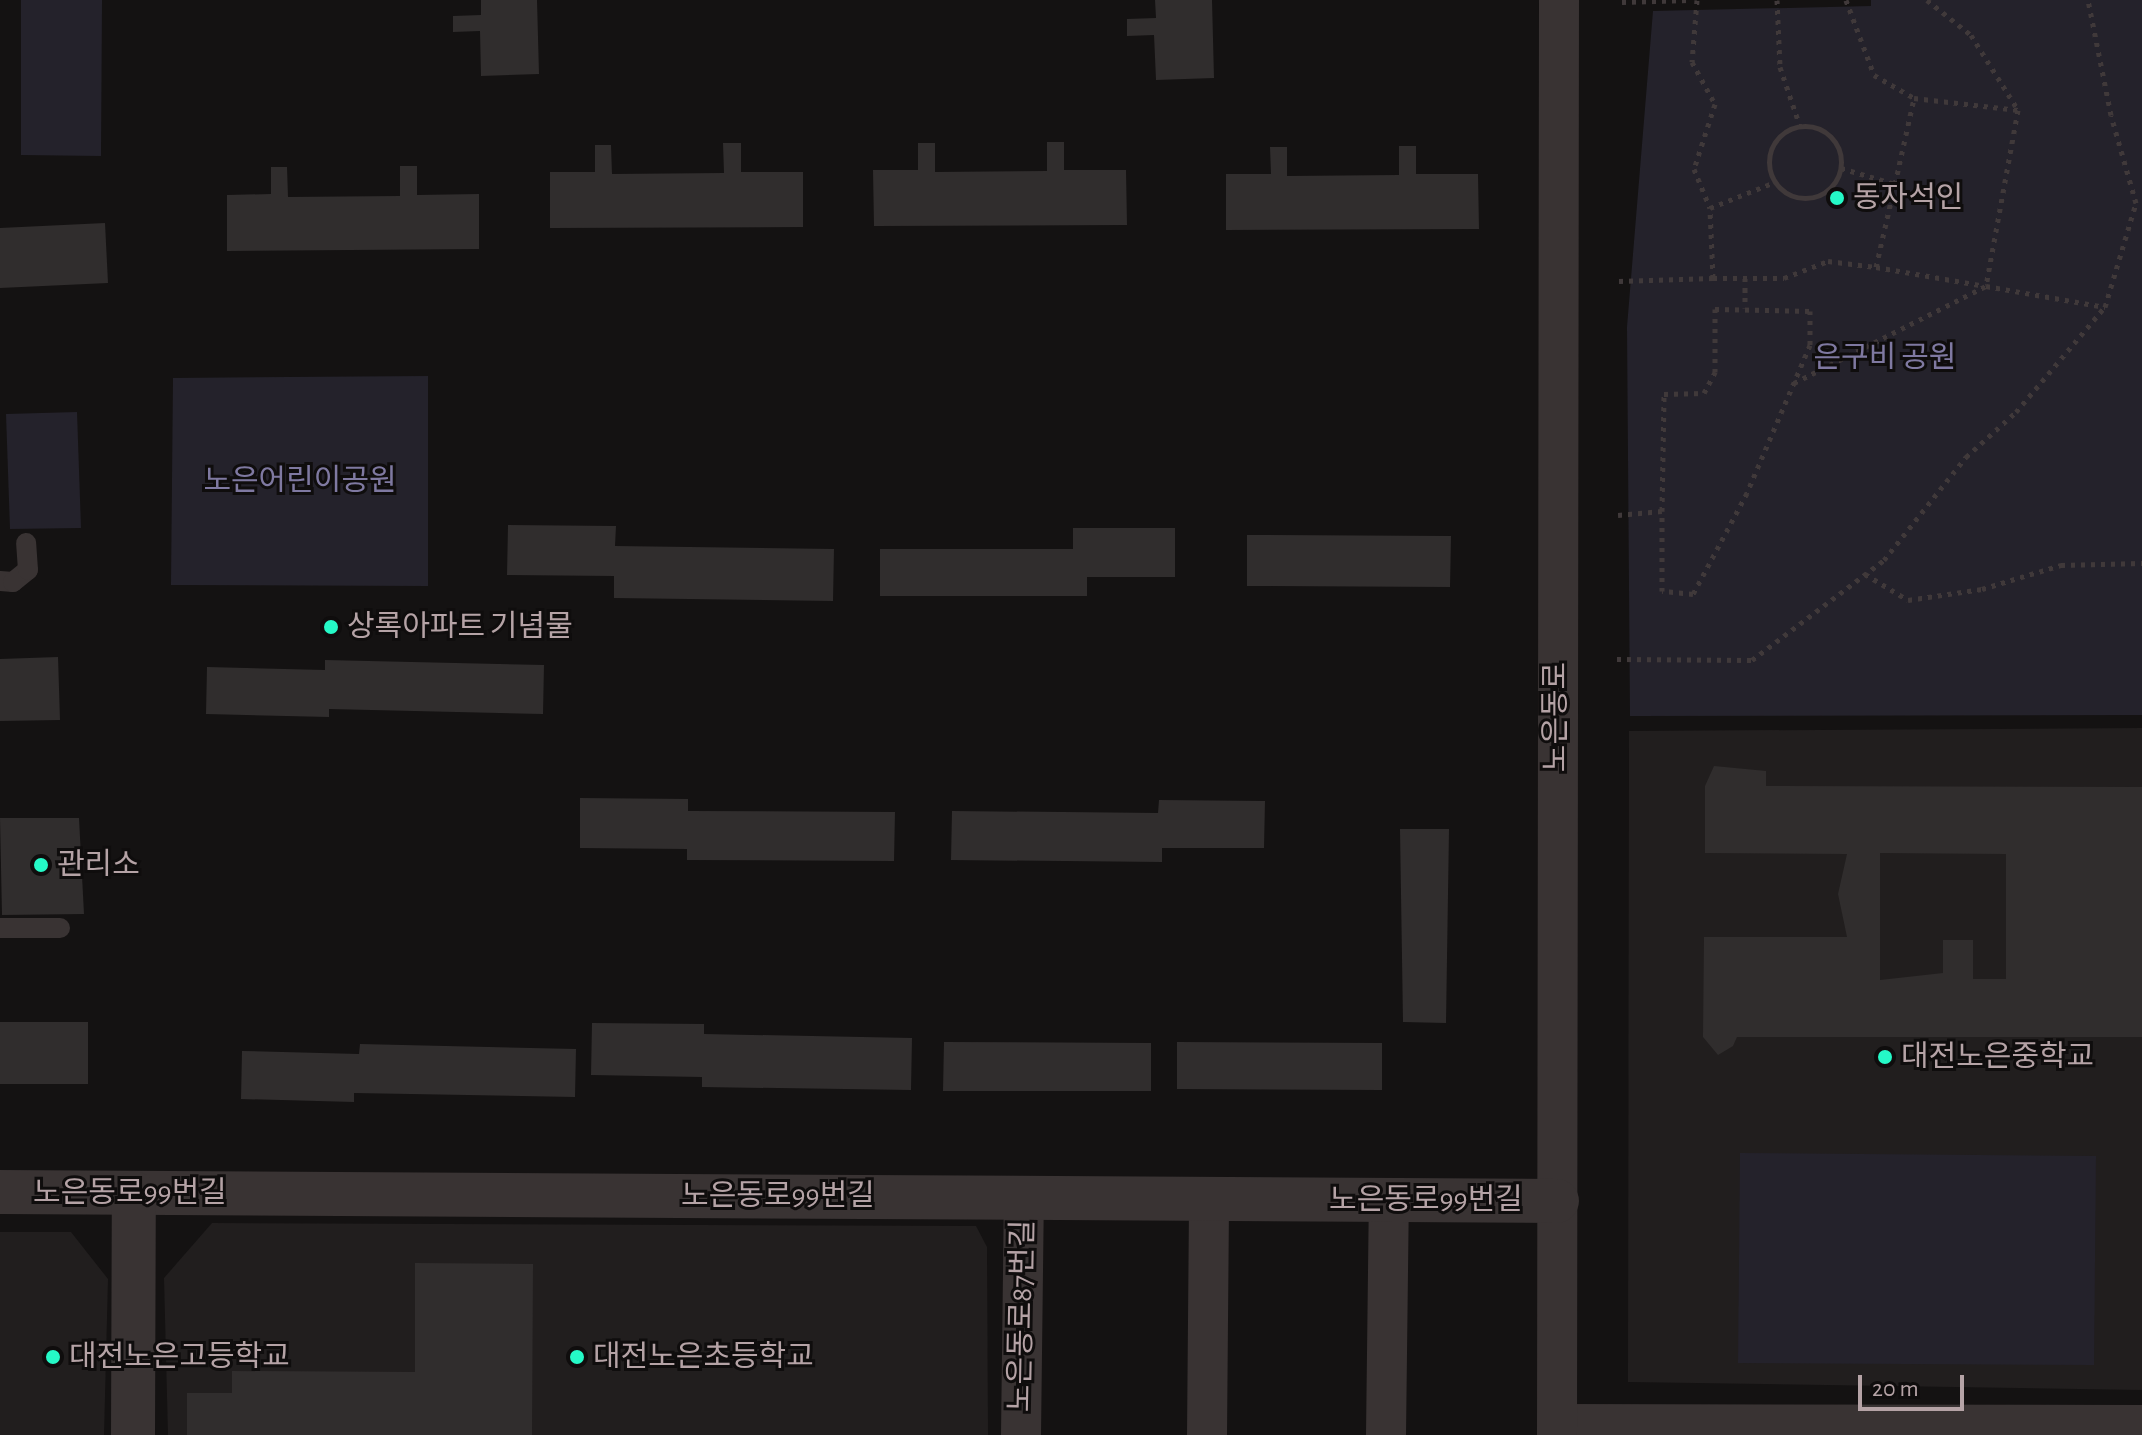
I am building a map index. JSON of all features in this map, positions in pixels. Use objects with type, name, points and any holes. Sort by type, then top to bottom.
[{"type":"street","name":"노은동로","points":[[1557,1429],[1559,0]]},
{"type":"street","name":"노은동로99번길","points":[[0,1192],[1557,1201]]},
{"type":"street","points":[[133,1435],[134,1193]]},
{"type":"street","name":"노은동로87번길","points":[[1021,1435],[1024,1198]]},
{"type":"street","points":[[1207,1435],[1209,1199]]},
{"type":"street","points":[[1386,1435],[1389,1200]]},
{"type":"street","points":[[1557,1429],[2142,1425]]},
{"type":"lane","points":[[0,581],[13,582],[28,570],[26,543]]},
{"type":"lane","points":[[0,928],[60,928]]},
{"type":"path","points":[[1622,2],[1689,0]]},
{"type":"path","points":[[1697,0],[1692,62],[1715,104],[1694,169],[1710,208],[1713,278]]},
{"type":"path","points":[[1777,0],[1780,67],[1800,126]]},
{"type":"path","points":[[1846,0],[1874,75],[1914,98],[2018,110]]},
{"type":"path","points":[[1927,0],[1971,35],[2018,110],[1986,286]]},
{"type":"path","points":[[1617,659],[1752,660],[1884,560],[1966,457],[2016,412],[2105,307],[2139,203],[2111,115],[2088,0]]},
{"type":"path","points":[[1876,267],[1914,98]]},
{"type":"path","points":[[1800,126],[1831,137],[1841,168],[1830,189],[1807,198],[1795,197],[1775,182],[1769,159],[1772,146],[1800,126]]},
{"type":"path","points":[[1841,168],[1895,184]]},
{"type":"path","points":[[1710,208],[1775,182]]},
{"type":"path","points":[[1619,281],[1784,278],[1828,261],[2105,307]]},
{"type":"path","points":[[1745,278],[1745,308]]},
{"type":"path","points":[[1792,385],[1986,286]]},
{"type":"path","points":[[1745,308],[1810,311],[1810,345],[1747,493],[1693,594],[1662,591],[1664,394],[1704,393],[1715,372],[1715,309],[1745,308]]},
{"type":"path","points":[[1618,515],[1662,511]]},
{"type":"path","points":[[1865,574],[1908,600],[1982,589],[2061,565],[2142,563]]},
{"type":"shaded area","name":"대전노은중학교","points":[[2142,728],[2142,1390],[1628,1382],[1629,731]]},
{"type":"shaded area","name":"대전노은초등학교","points":[[212,1223],[976,1226],[987,1247],[988,1435],[168,1435],[164,1278]]},
{"type":"shaded area","name":"대전노은고등학교","points":[[0,1232],[71,1232],[108,1279],[104,1435],[0,1435]]},
{"type":"green space","points":[[21,0],[102,0],[101,156],[21,155]]},
{"type":"green space","name":"은구비 공원","points":[[1871,0],[2142,0],[2142,715],[1630,716],[1627,327],[1653,11],[1871,6]]},
{"type":"green space","name":"노은어린이공원","points":[[428,376],[428,586],[171,585],[173,378]]},
{"type":"green space","points":[[77,412],[81,528],[10,529],[6,414]]},
{"type":"green space","points":[[1740,1153],[2096,1156],[2094,1365],[1738,1363]]},
{"type":"building","points":[[481,0],[537,0],[539,74],[481,76],[480,31],[453,32],[453,16],[481,15]]},
{"type":"building","points":[[1155,0],[1212,0],[1214,78],[1156,80],[1154,35],[1127,36],[1127,19],[1156,18]]},
{"type":"building","points":[[1047,142],[1064,142],[1064,170],[1126,170],[1127,225],[874,226],[873,170],[918,170],[918,143],[935,143],[935,172],[1047,171]]},
{"type":"building","points":[[723,143],[741,143],[741,172],[803,172],[803,227],[550,228],[550,172],[595,172],[595,145],[611,145],[612,174],[724,173]]},
{"type":"building","points":[[1399,146],[1416,146],[1416,174],[1478,174],[1479,229],[1226,230],[1226,174],[1271,174],[1270,147],[1287,147],[1287,176],[1399,175]]},
{"type":"building","points":[[400,166],[417,166],[417,195],[479,194],[479,249],[227,251],[227,195],[271,194],[271,167],[287,167],[288,197],[400,196]]},
{"type":"building","points":[[105,223],[108,283],[0,288],[0,228]]},
{"type":"building","points":[[508,525],[616,526],[615,546],[834,549],[833,601],[614,598],[614,576],[507,575]]},
{"type":"building","points":[[1073,528],[1175,528],[1175,577],[1087,577],[1087,596],[880,596],[880,549],[1073,549]]},
{"type":"building","points":[[1247,535],[1451,536],[1450,587],[1247,586]]},
{"type":"building","points":[[58,657],[60,720],[0,721],[0,659]]},
{"type":"building","points":[[325,660],[544,665],[543,714],[329,709],[329,717],[206,714],[207,667],[325,670]]},
{"type":"building","points":[[1714,766],[1766,771],[1766,786],[2142,787],[2142,1037],[1737,1037],[1733,1046],[1718,1055],[1703,1037],[1704,937],[1847,937],[1838,894],[1847,854],[1705,853],[1705,786]],"holes":[[[1880,853],[2006,854],[2006,979],[1973,979],[1973,940],[1943,940],[1943,973],[1880,980]]]},
{"type":"building","points":[[580,798],[688,799],[688,811],[895,812],[894,861],[687,860],[687,849],[580,848]]},
{"type":"building","points":[[1159,800],[1265,801],[1264,848],[1162,848],[1162,862],[951,860],[952,811],[1158,813]]},
{"type":"building","name":"관리소","points":[[0,818],[79,818],[84,914],[2,915]]},
{"type":"building","points":[[1400,829],[1449,829],[1446,1023],[1403,1022]]},
{"type":"building","points":[[0,1022],[88,1022],[88,1084],[0,1084]]},
{"type":"building","points":[[592,1023],[704,1024],[704,1034],[912,1038],[911,1090],[702,1087],[702,1077],[591,1075]]},
{"type":"building","points":[[944,1042],[1151,1043],[1151,1091],[943,1091]]},
{"type":"building","points":[[1177,1042],[1382,1043],[1382,1090],[1177,1089]]},
{"type":"building","points":[[360,1044],[576,1049],[575,1097],[354,1093],[354,1102],[241,1099],[242,1051],[359,1054]]},
{"type":"building","points":[[415,1263],[533,1264],[532,1435],[187,1435],[187,1393],[232,1393],[232,1371],[415,1372]]},
{"type":"place","name":"동자석인","points":[[1837,198]]},
{"type":"place","name":"상록아파트 기념물","points":[[331,627]]},
{"type":"place","name":"관리소","points":[[41,865]]},
{"type":"place","name":"대전노은중학교","points":[[1885,1057]]},
{"type":"place","name":"대전노은고등학교","points":[[53,1357]]},
{"type":"place","name":"대전노은초등학교","points":[[577,1357]]}]
